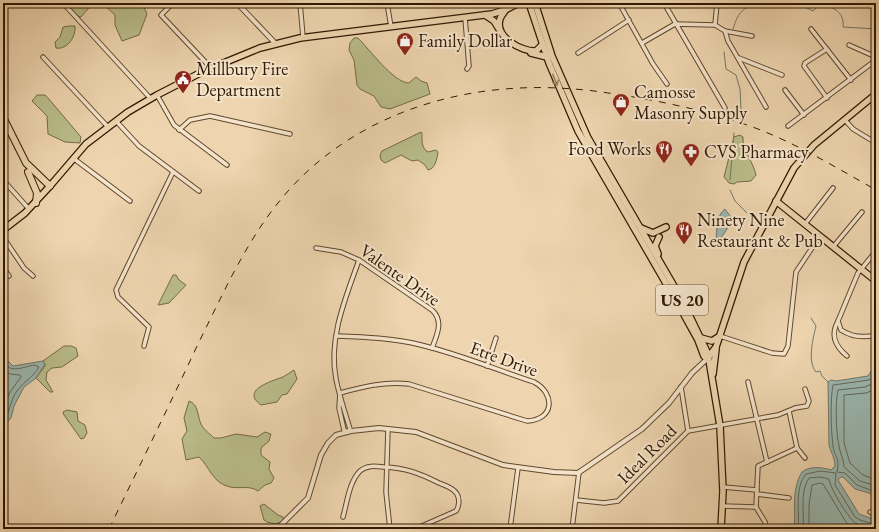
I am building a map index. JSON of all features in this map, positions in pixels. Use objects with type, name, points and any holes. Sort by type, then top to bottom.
[{"type":"highway","points":[[3,117],[26,163],[50,186]]},
{"type":"highway","points":[[3,125],[37,192],[36,203]]},
{"type":"highway","points":[[28,172],[50,186]]},
{"type":"main road","points":[[509,3],[500,19],[499,26],[509,40],[520,48],[531,51],[536,51],[542,45]]},
{"type":"main road","points":[[3,230],[36,203],[73,158],[108,127],[157,95],[211,68],[275,43],[303,37],[485,15],[505,10],[519,3]]},
{"type":"main road","name":"US 20","points":[[529,3],[542,45],[578,131],[685,317],[698,340],[704,356],[707,359],[712,376],[720,426],[723,487],[721,529]]},
{"type":"main road","name":"US 20","points":[[535,3],[552,56],[580,122],[597,156],[666,272],[701,338],[708,354],[707,359]]},
{"type":"main road","points":[[485,15],[496,23],[501,34],[512,46],[547,57]]},
{"type":"main road","points":[[712,376],[716,347],[742,267],[790,174],[802,156],[876,94]]},
{"type":"main road","points":[[776,201],[876,281]]},
{"type":"main road","points":[[640,228],[653,233],[666,227]]},
{"type":"main road","points":[[658,237],[656,251],[666,272]]},
{"type":"main road","points":[[701,338],[712,341],[720,336]]},
{"type":"main road","points":[[707,359],[716,347]]},
{"type":"street","points":[[63,3],[151,99]]},
{"type":"street","points":[[173,3],[161,15],[211,68]]},
{"type":"street","points":[[237,3],[275,43]]},
{"type":"street","points":[[300,3],[303,37]]},
{"type":"street","points":[[387,3],[391,27]]},
{"type":"street","points":[[619,3],[653,64],[667,84]]},
{"type":"street","points":[[664,3],[725,108]]},
{"type":"street","points":[[715,26],[717,3]]},
{"type":"street","points":[[464,18],[469,66],[467,70]]},
{"type":"street","points":[[578,53],[628,20]]},
{"type":"street","points":[[642,43],[675,24],[715,26],[725,31],[752,36]]},
{"type":"street","points":[[811,29],[851,80]]},
{"type":"street","points":[[725,31],[728,41],[766,107]]},
{"type":"street","points":[[848,45],[876,57]]},
{"type":"street","points":[[827,49],[805,63],[804,66],[805,70],[827,98]]},
{"type":"street","points":[[43,57],[108,127]]},
{"type":"street","points":[[739,58],[782,74]]},
{"type":"street","points":[[788,126],[876,60]]},
{"type":"street","points":[[785,90],[804,115]]},
{"type":"street","points":[[157,95],[166,114],[179,130],[227,165]]},
{"type":"street","points":[[179,130],[190,120],[210,116],[290,134]]},
{"type":"street","points":[[845,120],[853,129],[876,143]]},
{"type":"street","points":[[116,121],[139,146],[199,191]]},
{"type":"street","points":[[73,158],[130,201]]},
{"type":"street","points":[[144,346],[149,328],[118,298],[116,290],[173,172]]},
{"type":"street","points":[[3,180],[29,209]]},
{"type":"street","points":[[805,224],[833,188]]},
{"type":"street","points":[[833,247],[862,212]]},
{"type":"street","points":[[720,336],[772,353],[784,354],[788,346],[796,272],[820,236]]},
{"type":"street","points":[[3,237],[24,268],[33,276]]},
{"type":"street","name":"Valente Drive","points":[[316,248],[341,252],[359,260],[437,314],[439,328],[432,348]]},
{"type":"street","points":[[847,356],[838,348],[835,339],[835,326],[854,283],[876,251]]},
{"type":"street","points":[[348,432],[344,430],[340,415],[340,393],[335,368],[336,336],[359,260]]},
{"type":"street","points":[[3,267],[9,276]]},
{"type":"street","points":[[839,318],[840,328],[849,334],[861,337],[876,334]]},
{"type":"street","name":"Etre Drive","points":[[336,336],[388,340],[432,348],[534,382],[543,388],[549,399],[548,408],[544,415],[531,421],[520,420],[423,388],[403,383],[379,384],[340,393]]},
{"type":"street","points":[[487,366],[496,338]]},
{"type":"street","points":[[277,529],[308,498],[319,460],[328,443],[336,435],[372,428],[422,433],[486,460],[518,468],[573,474],[579,472],[642,429],[669,403],[692,373],[707,359]]},
{"type":"street","points":[[748,382],[766,462]]},
{"type":"street","points":[[681,388],[688,431]]},
{"type":"street","name":"Ideal Road","points":[[576,500],[604,503],[613,503],[620,500],[688,431],[756,419],[808,405],[808,397],[805,389]]},
{"type":"street","points":[[789,411],[797,448],[804,458]]},
{"type":"street","points":[[388,429],[386,467],[387,505],[390,529]]},
{"type":"street","points":[[767,529],[766,522],[756,507],[758,466],[797,448]]},
{"type":"street","points":[[343,517],[352,483],[360,472],[368,467],[402,467],[454,490],[457,494],[458,503],[456,512],[415,529]]},
{"type":"street","points":[[510,529],[518,468]]},
{"type":"street","points":[[572,529],[579,472]]},
{"type":"street","points":[[723,487],[789,498]]},
{"type":"street","points":[[722,506],[756,507]]},
{"type":"street","points":[[870,512],[876,515]]},
{"type":"green space","points":[[70,3],[93,3],[81,17],[73,12],[70,8]]},
{"type":"green space","points":[[102,3],[142,3],[147,14],[139,35],[122,41],[115,25],[115,15]]},
{"type":"green space","points":[[75,26],[73,38],[68,45],[56,48],[55,42],[60,37],[63,27]]},
{"type":"green space","points":[[354,38],[358,38],[396,78],[403,82],[409,83],[416,77],[427,83],[430,94],[390,109],[381,107],[374,96],[360,89],[357,85],[354,60],[349,50],[350,43]]},
{"type":"green space","points":[[37,95],[45,95],[48,98],[81,137],[80,143],[65,142],[48,134],[47,116],[32,101]]},
{"type":"green space","points":[[421,132],[422,144],[424,148],[428,152],[436,150],[438,152],[432,168],[428,170],[425,165],[418,160],[412,161],[401,155],[385,163],[381,160],[380,155],[382,151]]},
{"type":"green space","points":[[740,135],[743,137],[744,146],[756,175],[751,181],[737,182],[734,184],[729,183],[724,177],[734,137]]},
{"type":"green space","points":[[173,275],[176,275],[179,280],[186,285],[169,303],[158,305]]},
{"type":"green space","points":[[64,346],[76,348],[78,356],[62,367],[52,368],[47,372],[46,380],[53,392],[50,392],[36,378],[45,366],[43,361]]},
{"type":"green space","points":[[294,370],[297,379],[287,394],[282,395],[277,402],[261,405],[255,400],[254,395],[260,387],[283,377]]},
{"type":"green space","points":[[189,401],[195,405],[202,426],[214,438],[221,438],[236,434],[257,437],[265,432],[271,434],[269,441],[261,448],[261,455],[270,462],[269,469],[274,478],[271,483],[265,485],[258,491],[248,488],[230,487],[219,482],[199,457],[186,460],[182,439],[187,431],[184,418]]},
{"type":"green space","points":[[67,410],[77,412],[78,421],[85,425],[87,433],[84,438],[81,439],[64,415],[63,412]]},
{"type":"green space","points":[[264,504],[283,517],[283,521],[275,524],[264,520],[260,506]]},
{"type":"water","points":[[725,209],[733,220],[719,241],[716,240],[718,223],[720,215]]},
{"type":"water","points":[[5,351],[7,360],[13,366],[43,361],[45,364],[36,378],[24,387],[14,406],[11,418],[3,427],[3,352]]},
{"type":"water","points":[[876,364],[876,498],[869,493],[855,489],[843,477],[838,480],[859,514],[873,519],[875,527],[873,529],[794,529],[795,493],[796,486],[802,472],[808,469],[816,468],[831,470],[835,466],[834,458],[829,445],[828,382],[831,380],[836,381],[868,376]]},
{"type":"waterway","points":[[733,29],[741,12],[747,7],[757,3]]},
{"type":"waterway","points":[[799,4],[813,11],[820,4],[833,8],[842,17],[843,27],[876,29]]},
{"type":"waterway","points":[[724,52],[726,69],[736,75],[740,89],[741,109]]},
{"type":"waterway","points":[[730,180],[734,133]]},
{"type":"waterway","points":[[730,190],[735,201],[747,213]]},
{"type":"waterway","points":[[811,318],[816,326],[811,356],[813,367],[816,372],[820,371],[822,376],[828,382]]},
{"type":"railway","points":[[109,529],[226,287],[257,232],[282,198],[310,169],[342,144],[377,124],[414,108],[452,97],[492,90],[532,88],[596,91],[681,106],[712,114],[758,129],[803,150],[876,190]]},
{"type":"place","name":"Family Dollar","points":[[405,56]]},
{"type":"place","name":"Millbury Fire Department","points":[[183,94]]},
{"type":"place","name":"Camosse Masonry Supply","points":[[621,117]]},
{"type":"place","name":"Food Works","points":[[664,164]]},
{"type":"place","name":"CVS Pharmacy","points":[[691,167]]},
{"type":"place","name":"Ninety Nine Restaurant & Pub","points":[[684,245]]}]
